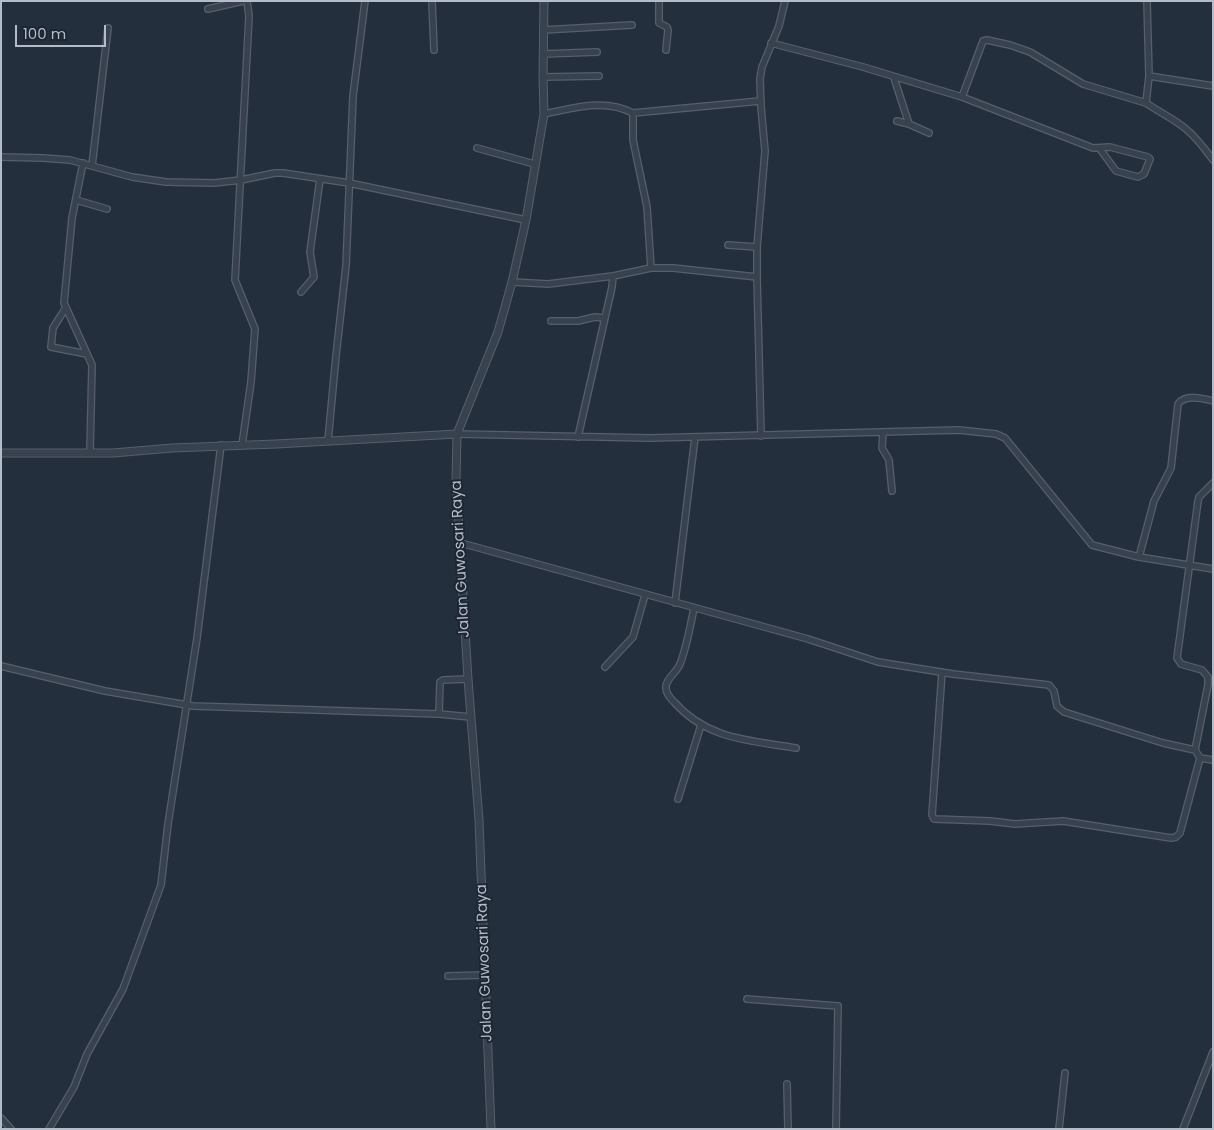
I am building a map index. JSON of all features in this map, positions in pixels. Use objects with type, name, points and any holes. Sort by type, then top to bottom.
[{"type":"street","points":[[208,9],[243,1]]},
{"type":"street","points":[[242,445],[251,382],[255,329],[235,280],[249,16],[247,1]]},
{"type":"street","points":[[328,441],[346,266],[353,96],[365,1]]},
{"type":"street","points":[[432,1],[434,50]]},
{"type":"street","name":"Jalan Guwosari Raya","points":[[491,1129],[479,820],[456,481],[457,434],[498,332],[526,220],[544,114],[543,30],[545,1]]},
{"type":"street","points":[[659,1],[659,23],[667,27],[668,30],[666,50]]},
{"type":"street","points":[[761,436],[757,247],[765,152],[760,101],[760,79],[762,67],[779,26],[784,1]]},
{"type":"street","points":[[1146,103],[1149,76],[1147,1]]},
{"type":"street","points":[[543,30],[632,25]]},
{"type":"street","points":[[92,166],[108,28]]},
{"type":"street","points":[[962,97],[983,41],[987,40],[1010,45],[1030,52],[1083,84],[1146,103],[1186,129],[1203,146],[1213,160]]},
{"type":"street","points":[[771,43],[863,67],[894,78],[962,97],[1093,148],[1110,147],[1150,159],[1144,174],[1138,177],[1116,171],[1100,149]]},
{"type":"street","points":[[543,54],[598,52]]},
{"type":"street","points":[[543,77],[599,76]]},
{"type":"street","points":[[1149,76],[1213,86]]},
{"type":"street","points":[[894,78],[909,124]]},
{"type":"street","points":[[544,114],[608,104],[620,106],[633,113],[760,101]]},
{"type":"street","points":[[633,113],[633,140],[647,207],[651,268]]},
{"type":"street","points":[[897,121],[929,133]]},
{"type":"street","points":[[477,148],[534,164]]},
{"type":"street","points":[[1,157],[43,158],[83,163],[132,177],[166,182],[214,183],[275,173],[349,183],[526,220]]},
{"type":"street","points":[[83,163],[72,218],[64,303],[65,309],[92,365],[90,453]]},
{"type":"street","points":[[301,292],[314,277],[310,252],[320,179]]},
{"type":"street","points":[[76,200],[107,209]]},
{"type":"street","points":[[728,245],[757,247]]},
{"type":"street","points":[[512,282],[548,284],[613,276],[651,268],[673,268],[757,277]]},
{"type":"street","points":[[578,437],[613,276]]},
{"type":"street","points":[[65,309],[53,328],[51,346],[87,354]]},
{"type":"street","points":[[551,321],[578,321],[595,317],[604,318]]},
{"type":"street","points":[[1139,557],[1156,495],[1171,468],[1178,404],[1182,399],[1188,398],[1213,401]]},
{"type":"street","points":[[1,453],[90,453],[457,434],[695,438],[959,430],[1002,436],[1034,472],[1088,542],[1097,547],[1139,557],[1213,569]]},
{"type":"street","points":[[884,432],[882,448],[889,460],[892,491]]},
{"type":"street","points":[[675,603],[695,438]]},
{"type":"street","points":[[50,1129],[74,1087],[87,1054],[123,989],[161,885],[203,589],[221,445]]},
{"type":"street","points":[[942,672],[932,816],[934,819],[1015,824],[1063,821],[1172,838],[1176,837],[1180,833],[1200,758],[1195,750],[1208,686],[1208,677],[1202,670],[1181,664],[1177,658],[1198,501],[1199,497],[1213,483]]},
{"type":"street","points":[[461,544],[530,561],[645,595],[808,639],[878,662],[1049,685],[1054,691],[1056,706],[1064,712],[1195,750]]},
{"type":"street","points":[[605,667],[633,637],[645,595]]},
{"type":"street","points":[[694,608],[680,665],[666,684],[666,690],[681,710],[701,725],[721,735],[796,748]]},
{"type":"street","points":[[1,666],[105,691],[186,705],[439,714],[471,717]]},
{"type":"street","points":[[439,714],[440,682],[443,680],[468,679]]},
{"type":"street","points":[[678,799],[701,725]]},
{"type":"street","points":[[1200,758],[1213,760]]},
{"type":"street","points":[[448,976],[485,975]]},
{"type":"street","points":[[748,999],[838,1006],[836,1129]]},
{"type":"street","points":[[1183,1129],[1213,1052]]},
{"type":"street","points":[[1060,1129],[1065,1073]]},
{"type":"street","points":[[787,1084],[788,1129]]},
{"type":"street","points":[[1,1118],[11,1129]]}]
